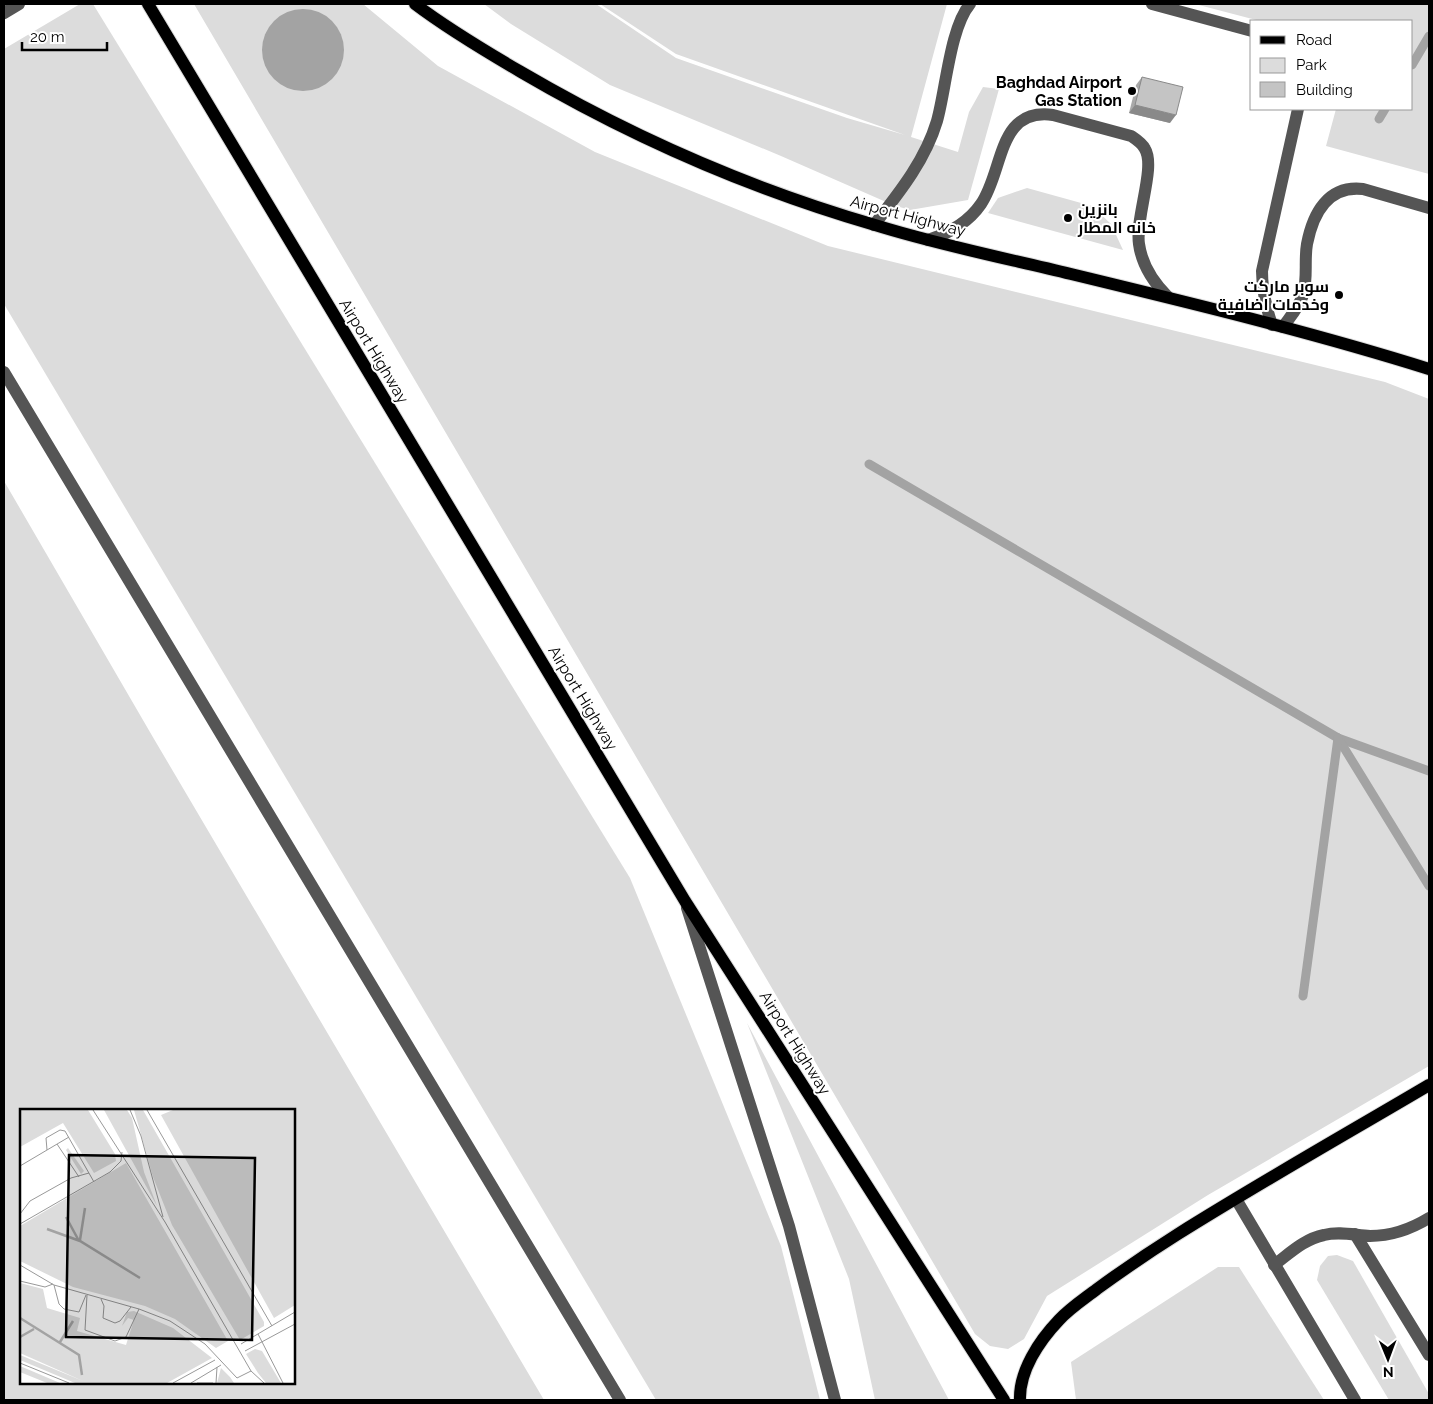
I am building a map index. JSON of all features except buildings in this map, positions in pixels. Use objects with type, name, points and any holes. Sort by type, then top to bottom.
[{"type":"main road","name":"Airport Highway","points":[[415,4],[496,57],[558,94],[631,132],[704,165],[780,195],[928,240],[1168,297],[1429,369]]},
{"type":"main road","name":"Airport Highway","points":[[149,5],[685,901],[1004,1400]]},
{"type":"main road","points":[[1020,1400],[1024,1376],[1031,1359],[1044,1338],[1077,1303],[1130,1265],[1236,1199],[1429,1085]]},
{"type":"lane","points":[[4,13],[19,4]]},
{"type":"lane","points":[[874,225],[904,187],[929,144],[937,121],[958,24],[970,4]]},
{"type":"lane","points":[[1152,4],[1250,30]]},
{"type":"lane","points":[[1298,110],[1262,271],[1265,306],[1277,326],[1294,313],[1302,297],[1306,280],[1307,245],[1312,228],[1324,202],[1332,194],[1341,189],[1352,187],[1429,208]]},
{"type":"lane","points":[[928,240],[944,235],[958,227],[971,217],[982,204],[990,189],[1008,136],[1014,126],[1032,115],[1053,115],[1131,136],[1140,142],[1146,150],[1149,160],[1139,215],[1139,245],[1142,260],[1149,274],[1168,297]]},
{"type":"lane","points":[[4,372],[620,1400]]},
{"type":"lane","points":[[685,901],[789,1226],[835,1400]]},
{"type":"lane","points":[[1236,1199],[1355,1400]]},
{"type":"lane","points":[[1274,1265],[1302,1244],[1317,1237],[1333,1233],[1386,1235],[1415,1226],[1429,1218]]},
{"type":"lane","points":[[1355,1234],[1429,1355]]},
{"type":"green space","points":[[80,4],[93,4],[630,878],[781,1246],[820,1400],[656,1400],[4,304],[4,49]]},
{"type":"green space","points":[[194,4],[363,4],[438,66],[595,152],[828,246],[1385,382],[1429,399],[1429,1066],[1208,1195],[1047,1296],[1024,1339],[1008,1349],[990,1346],[975,1334]]},
{"type":"green space","points":[[484,4],[596,4],[676,58],[847,118],[905,135],[676,54],[600,4],[947,4],[911,137],[958,152],[969,112],[983,87],[999,89],[968,200],[910,210],[893,205],[610,85],[511,24]]},
{"type":"green space","points":[[1195,4],[1429,4],[1429,174],[1326,146],[1336,110],[1413,110],[1413,20],[1256,20]]},
{"type":"green space","points":[[1027,188],[1092,206],[1111,224],[1123,250],[988,213],[998,198]]},
{"type":"green space","points":[[4,481],[154,739],[544,1400],[4,1400]]},
{"type":"green space","points":[[747,1023],[949,1400],[875,1400],[849,1279]]},
{"type":"green space","points":[[1337,1255],[1353,1261],[1429,1394],[1429,1400],[1389,1400],[1317,1280],[1320,1266],[1328,1256]]},
{"type":"green space","points":[[1218,1267],[1239,1267],[1324,1400],[1076,1400],[1071,1362]]},
{"type":"shaded area","points":[[303,9],[319,12],[332,21],[341,34],[344,50],[341,66],[332,79],[319,88],[303,91],[287,88],[274,79],[265,66],[262,50],[265,34],[274,21],[287,12]]},
{"type":"waterway","points":[[1413,63],[1429,36]]},
{"type":"waterway","points":[[1379,119],[1384,110]]},
{"type":"waterway","points":[[869,464],[1338,738],[1429,771]]},
{"type":"waterway","points":[[1338,738],[1429,886]]},
{"type":"waterway","points":[[1303,996],[1338,738]]},
{"type":"place","name":"Baghdad Airport Gas Station","points":[[1132,91]]},
{"type":"place","name":"بانزين خانه المطار","points":[[1068,218]]},
{"type":"place","name":"سوبر ماركت وخدمات اضافية","points":[[1339,295]]}]
